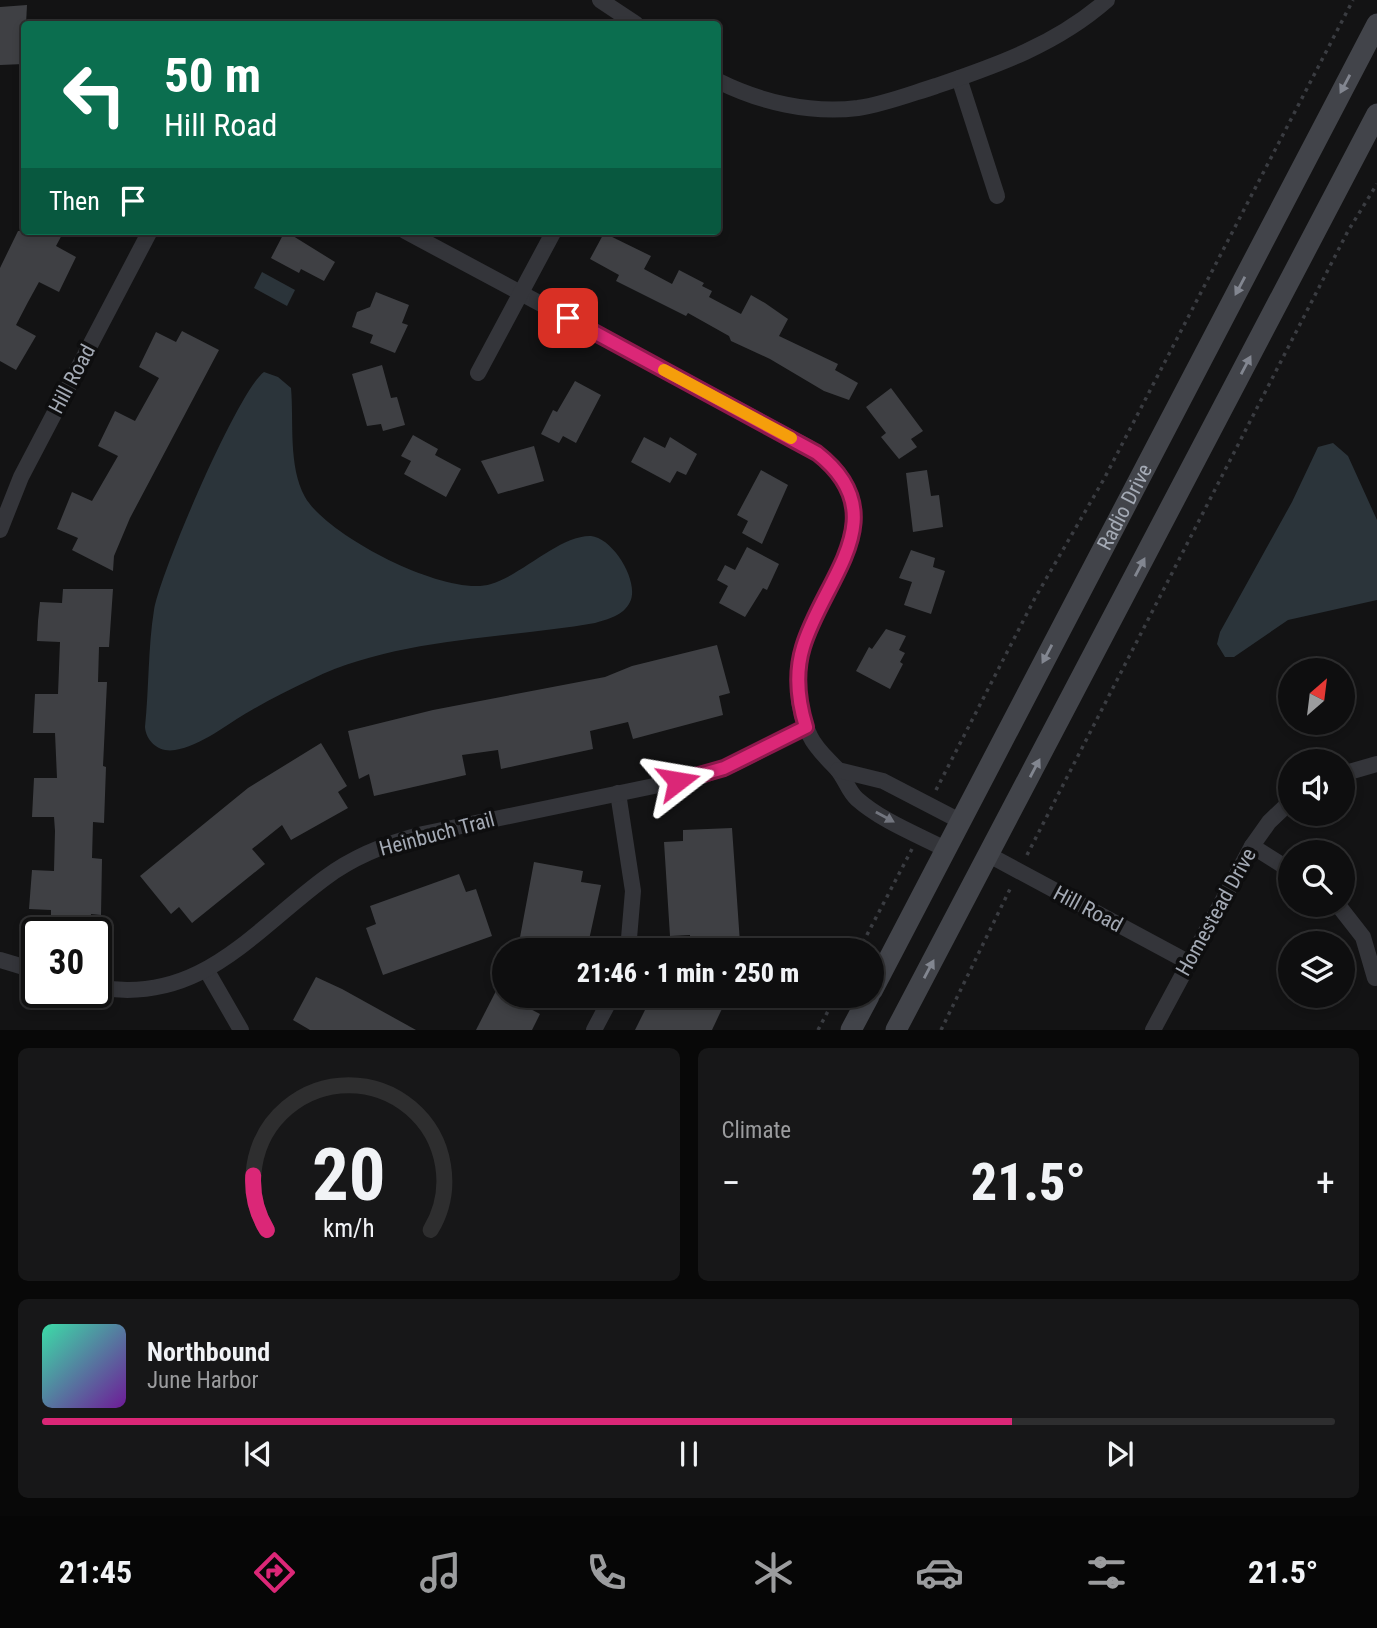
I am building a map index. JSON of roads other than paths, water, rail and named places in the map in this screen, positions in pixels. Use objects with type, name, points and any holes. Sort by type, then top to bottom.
[{"type":"main road","name":"Radio Drive","points":[[884,967],[1377,23]]},
{"type":"main road","name":"Radio Drive","points":[[896,1030],[1377,114]]},
{"type":"main road","points":[[851,1030],[863,1008]]},
{"type":"street","points":[[600,0],[632,21]]},
{"type":"street","points":[[721,82],[766,100],[828,109],[858,108],[890,101],[1022,55],[1053,40],[1084,20],[1107,0]]},
{"type":"street","points":[[959,78],[997,196]]},
{"type":"street","name":"Hill Road","points":[[0,530],[21,477],[148,235]]},
{"type":"street","points":[[412,235],[808,447],[831,465],[841,477],[850,501],[853,536],[845,562],[810,629],[801,653],[798,678],[806,727],[822,754],[838,770],[855,797],[945,849]]},
{"type":"street","points":[[478,373],[552,235]]},
{"type":"street","name":"Heinbuch Trail","points":[[112,988],[144,990],[207,971],[326,877],[381,847],[423,834],[713,772],[806,727]]},
{"type":"street","points":[[1355,770],[1377,764]]},
{"type":"street","points":[[838,770],[883,781],[960,821]]},
{"type":"street","points":[[618,793],[633,891],[629,938]]},
{"type":"street","name":"Homestead Drive","points":[[1153,1030],[1252,846],[1278,813]]},
{"type":"street","points":[[1252,846],[1278,862]]},
{"type":"street","name":"Hill Road","points":[[989,855],[1188,962]]},
{"type":"street","points":[[1347,917],[1363,937],[1375,978]]},
{"type":"street","points":[[0,960],[21,966]]},
{"type":"street","points":[[207,971],[241,1030]]},
{"type":"street","points":[[594,1030],[606,1008]]}]
